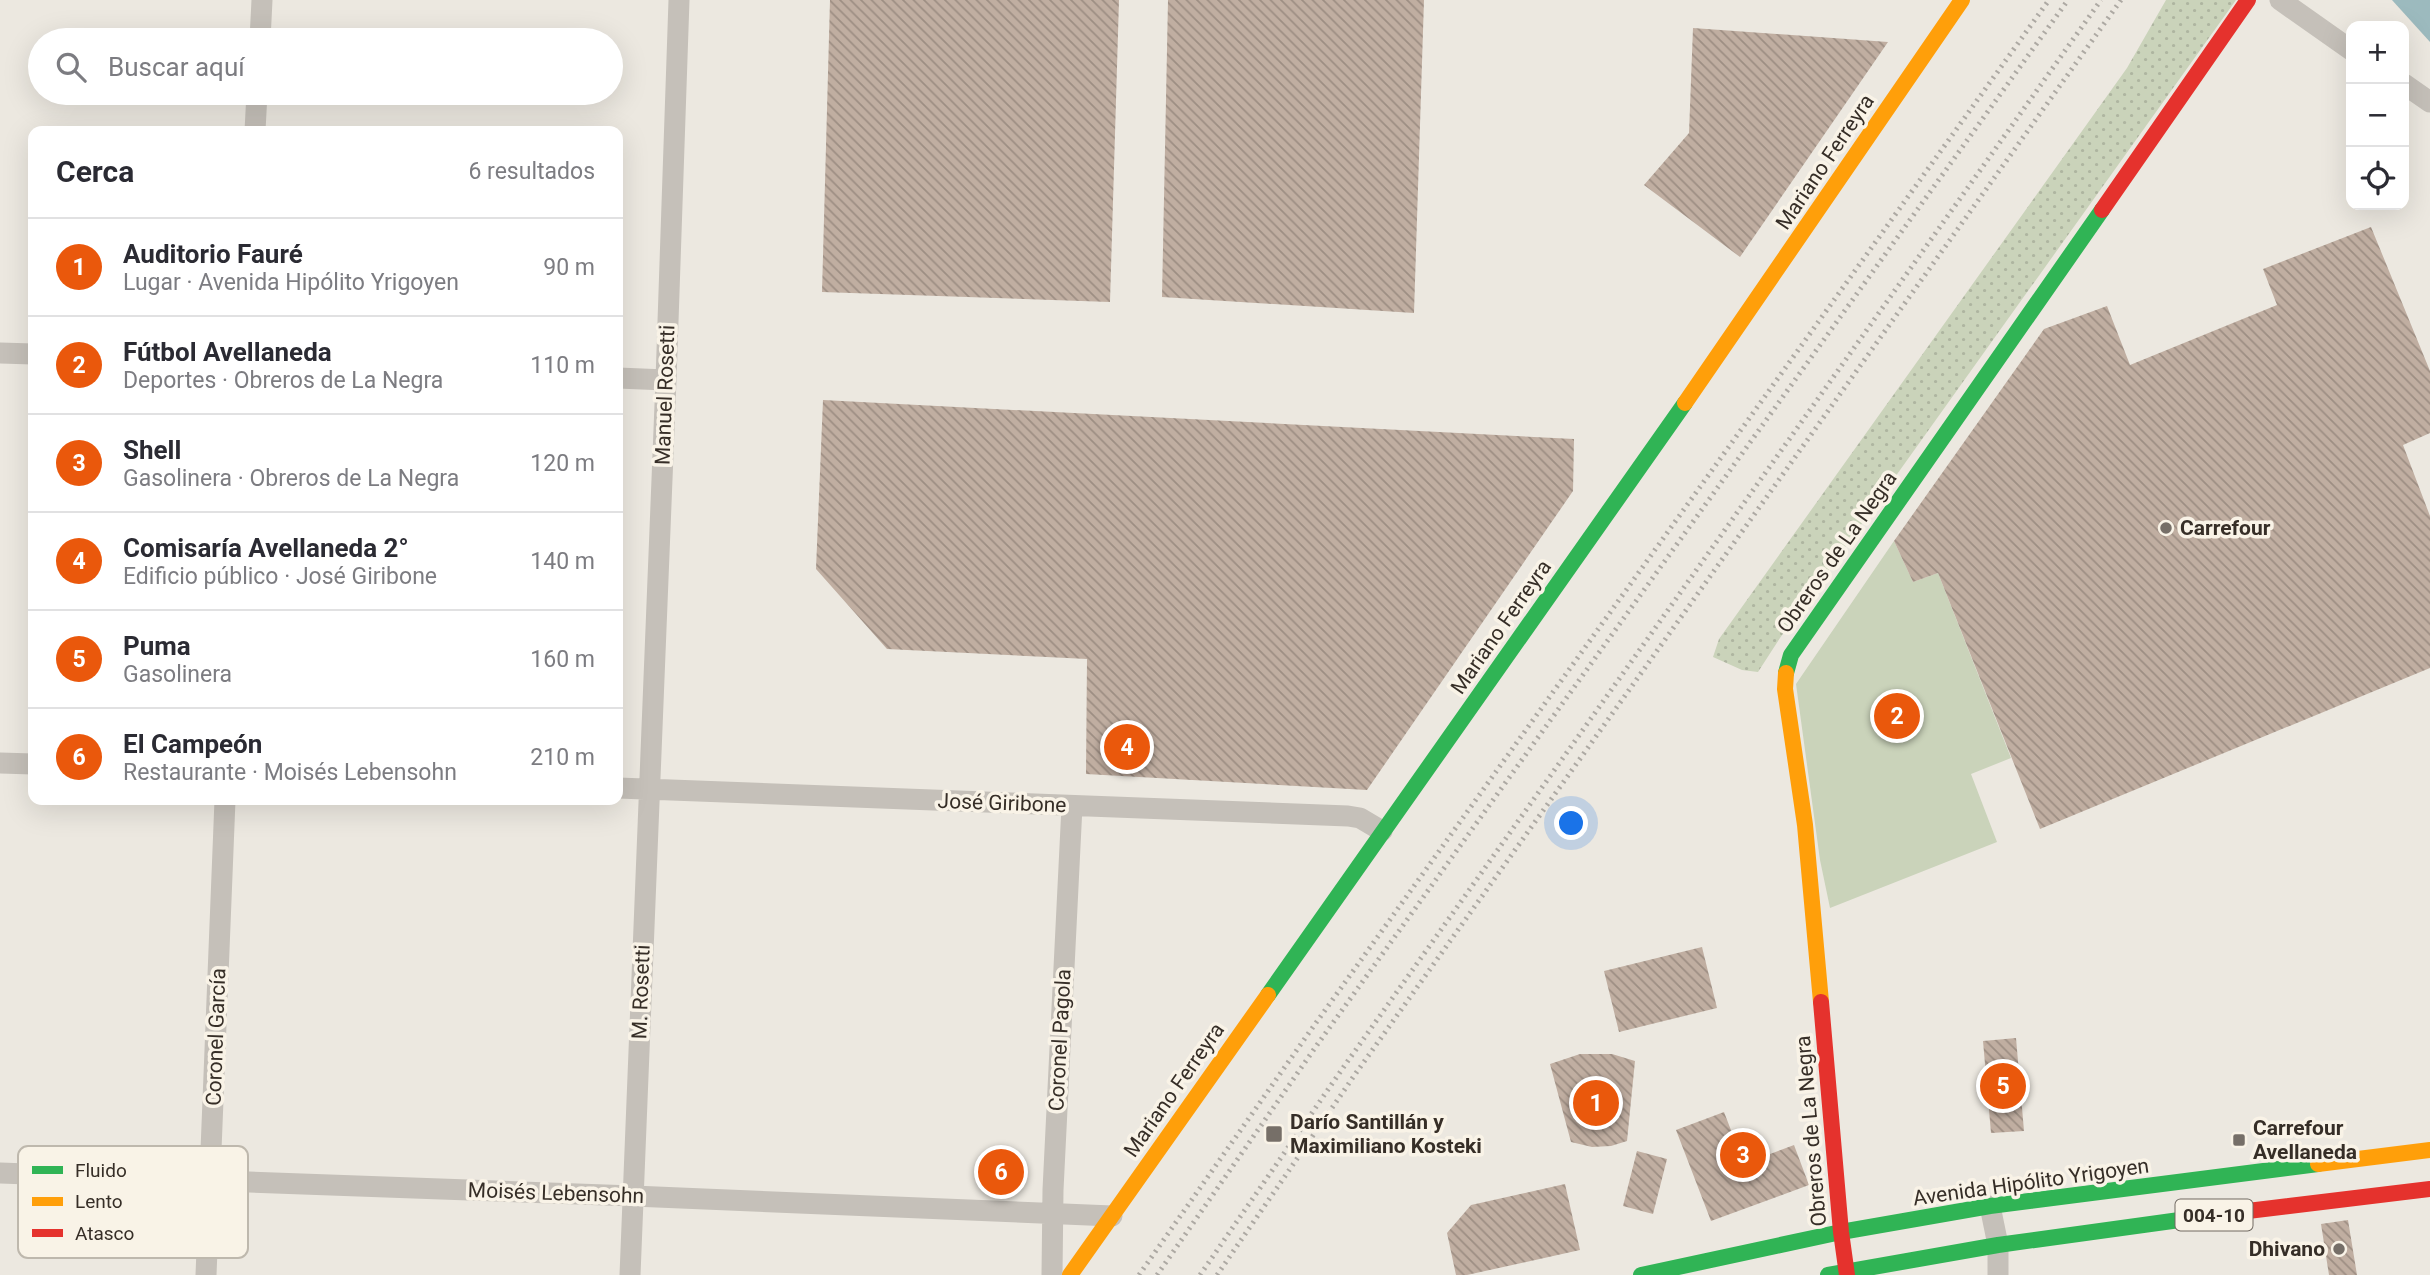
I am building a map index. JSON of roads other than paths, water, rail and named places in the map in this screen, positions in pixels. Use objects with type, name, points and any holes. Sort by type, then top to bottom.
[{"type":"street","points":[[261,28],[262,0]]},
{"type":"street","name":"Manuel Rosetti","points":[[649,789],[679,0]]},
{"type":"street","name":"Mariano Ferreyra","points":[[1070,1275],[1711,367],[1962,0]]},
{"type":"street","name":"Obreros de La Negra","points":[[1847,1273],[1841,1232],[1805,825],[1785,689],[1788,665],[1799,644],[2248,0]]},
{"type":"street","points":[[2280,0],[2346,46]]},
{"type":"street","points":[[2409,88],[2430,102]]},
{"type":"street","points":[[255,126],[256,105]]},
{"type":"street","points":[[0,353],[28,354]]},
{"type":"street","points":[[623,378],[666,380]]},
{"type":"street","points":[[0,763],[28,764]]},
{"type":"street","name":"José Giribone","points":[[623,788],[1348,816],[1360,818],[1382,831]]},
{"type":"street","name":"M. Rosetti","points":[[633,1196],[649,789]]},
{"type":"street","name":"Coronel García","points":[[211,1146],[225,805]]},
{"type":"street","name":"Coronel Pagola","points":[[1052,1275],[1052,1213],[1072,806]]},
{"type":"street","name":"Avenida Hipólito Yrigoyen","points":[[1641,1275],[1841,1232],[1990,1206],[2430,1150]]},
{"type":"street","name":"Moisés Lebensohn","points":[[0,1173],[18,1174]]},
{"type":"street","name":"Moisés Lebensohn","points":[[248,1182],[1112,1216]]},
{"type":"street","name":"004-10","points":[[1828,1275],[1998,1245],[2299,1203],[2430,1189]]},
{"type":"street","points":[[630,1275],[633,1196]]},
{"type":"street","points":[[1990,1206],[1998,1245],[1998,1275]]},
{"type":"water","points":[[2392,0],[2430,0],[2430,42]]},
{"type":"railway","points":[[1139,1275],[1308,1034],[2049,0]]},
{"type":"railway","points":[[1157,1275],[1317,1045],[2068,0]]},
{"type":"railway","points":[[1200,1275],[1345,1065],[2101,0]]},
{"type":"railway","points":[[1217,1275],[1356,1073],[2121,0]]},
{"type":"place","name":"Carrefour","points":[[2166,528]]},
{"type":"place","name":"Fútbol Avellaneda","points":[[1897,716]]},
{"type":"place","name":"Comisaría Avellaneda 2°","points":[[1127,747]]},
{"type":"place","name":"Puma","points":[[2003,1086]]},
{"type":"place","name":"Auditorio Fauré","points":[[1596,1103]]},
{"type":"place","name":"Darío Santillán y Maximiliano Kosteki","points":[[1274,1134]]},
{"type":"place","name":"Carrefour Avellaneda","points":[[2239,1140]]},
{"type":"place","name":"Shell","points":[[1743,1155]]},
{"type":"place","name":"El Campeón","points":[[1001,1172]]},
{"type":"place","name":"Dhivano","points":[[2339,1249]]}]
